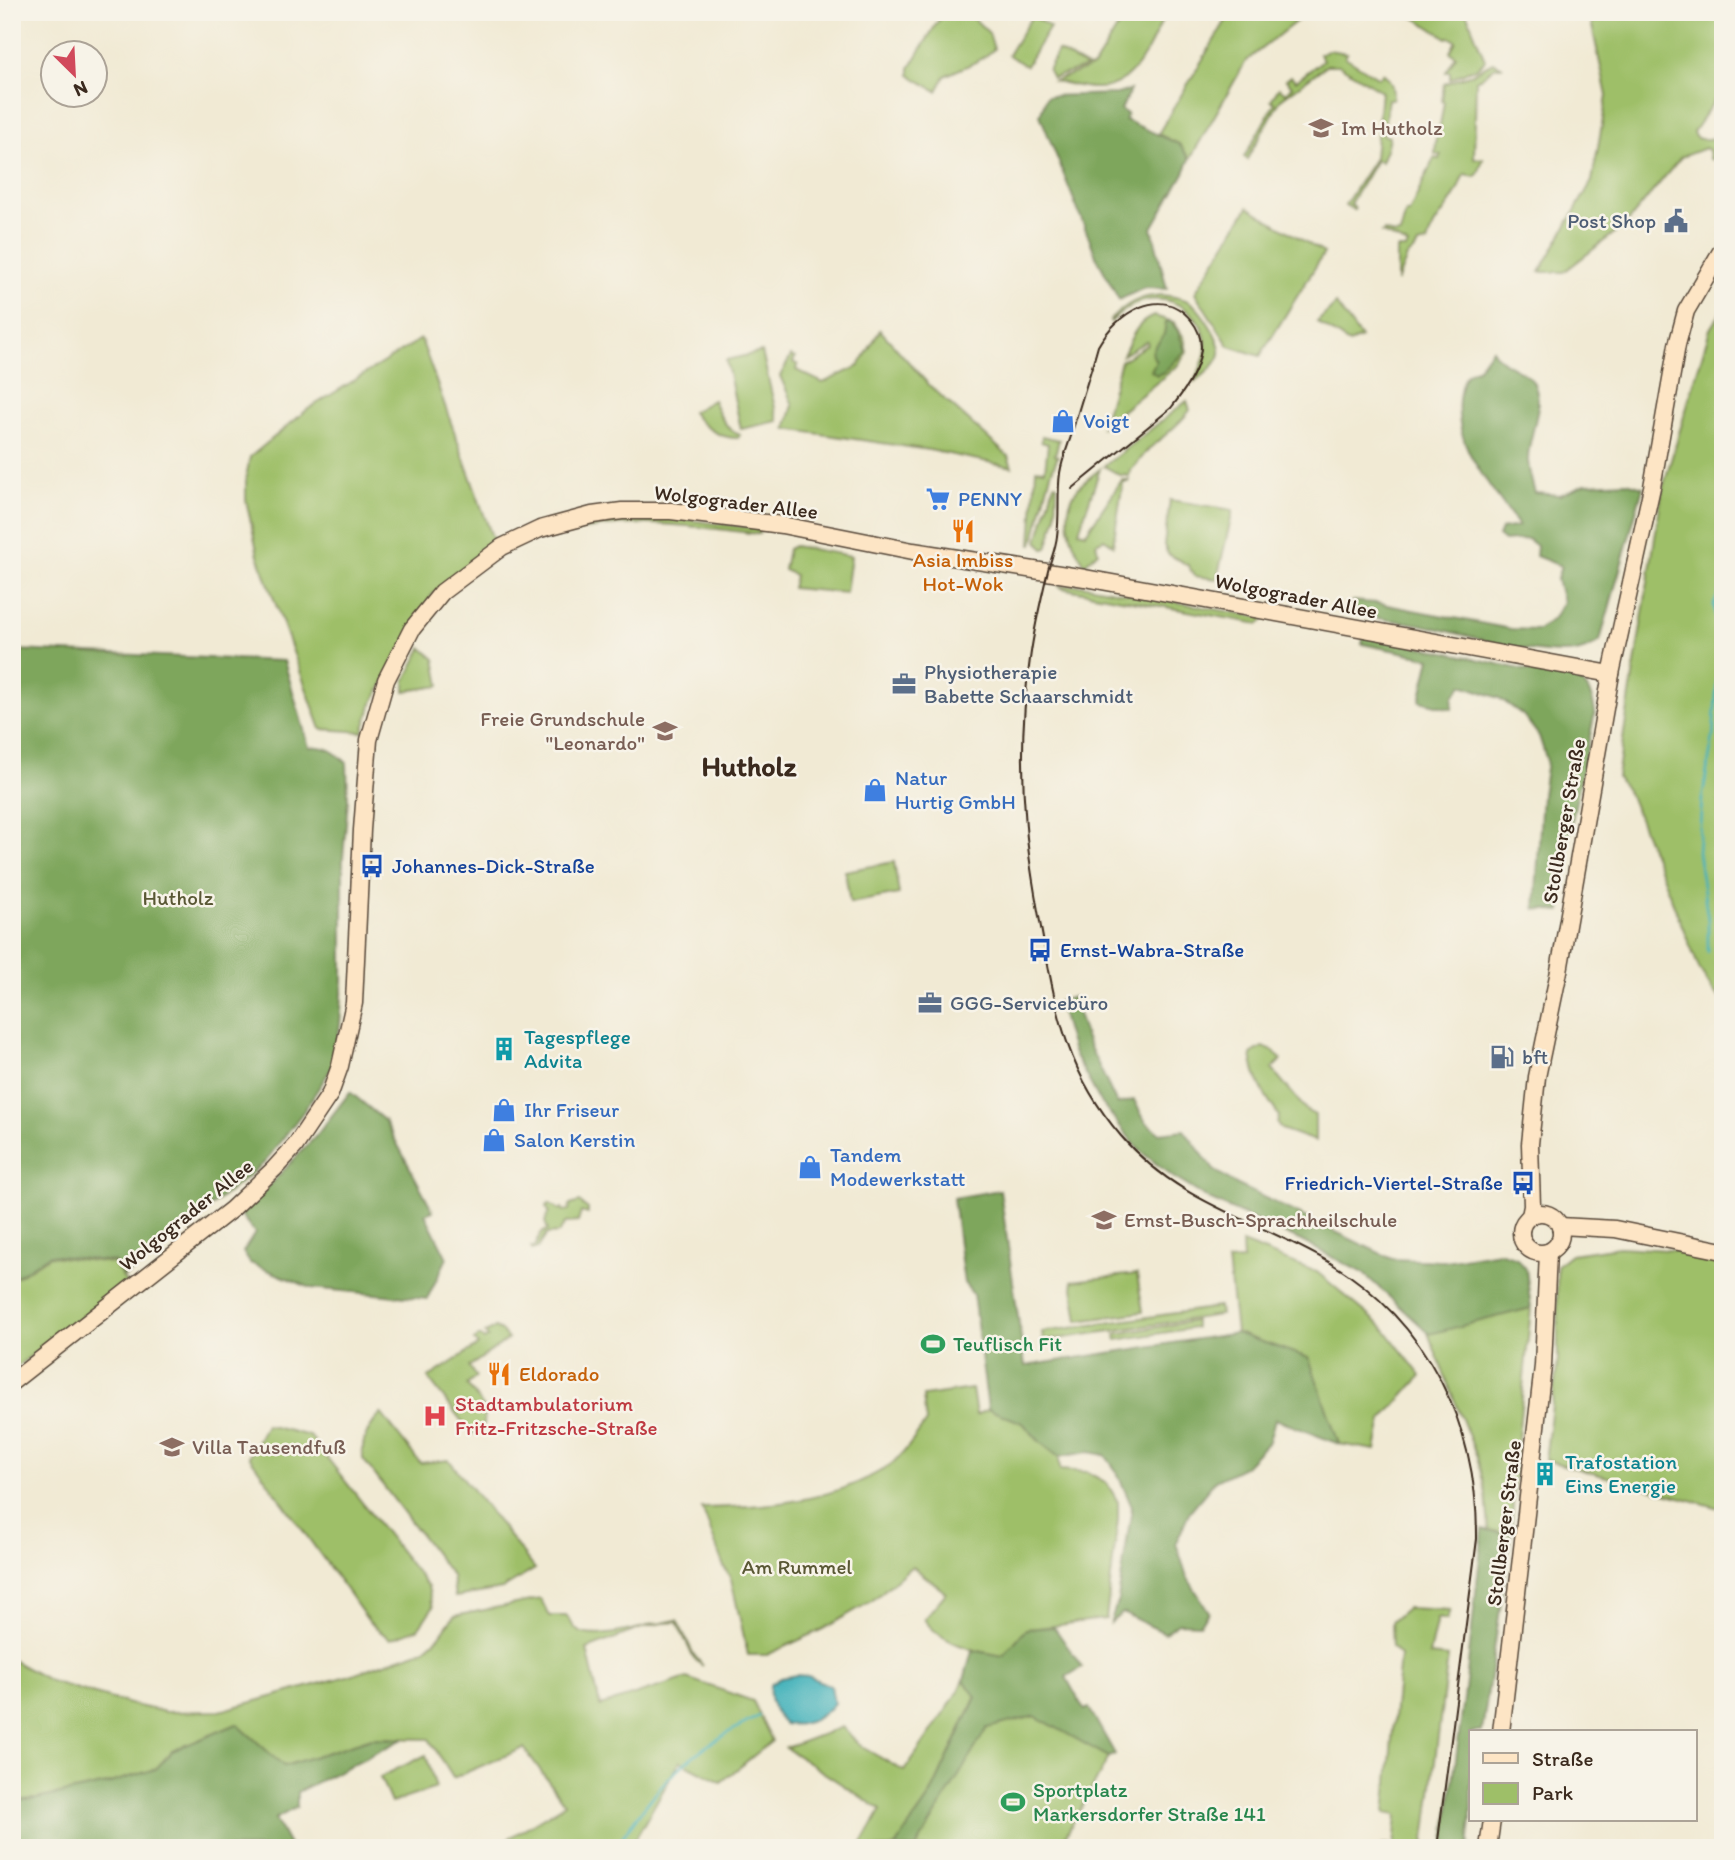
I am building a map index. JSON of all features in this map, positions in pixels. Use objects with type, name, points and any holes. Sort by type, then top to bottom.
[{"type":"main road","name":"Stollberger Straße","points":[[1530,1216],[1531,1117],[1611,674],[1653,487],[1677,345],[1686,311],[1723,248]]},
{"type":"main road","name":"Wolgograder Allee","points":[[12,1382],[232,1209],[274,1170],[295,1146],[330,1094],[340,1066],[354,1003],[369,740],[386,680],[412,629],[442,592],[502,547],[540,529],[592,515],[622,511],[671,511],[768,523],[1611,674]]},
{"type":"main road","name":"Stollberger Straße","points":[[1531,1164],[1555,1220]]},
{"type":"main road","points":[[1626,1232],[1571,1238],[1547,1249],[1528,1248],[1521,1237],[1522,1225],[1536,1213],[1555,1220],[1615,1229],[1723,1251]]},
{"type":"main road","points":[[1547,1249],[1561,1237],[1555,1220]]},
{"type":"main road","name":"Stollberger Straße","points":[[1501,1730],[1544,1366],[1547,1249]]},
{"type":"main road","points":[[1488,1848],[1492,1822]]},
{"type":"green space","points":[[947,12],[967,12],[989,33],[994,49],[977,61],[945,76],[937,91],[910,75],[910,68],[941,16]]},
{"type":"green space","points":[[1127,12],[1166,12],[1148,49],[1132,72],[1111,86],[1097,88],[1054,81],[1094,66]]},
{"type":"green space","points":[[1231,12],[1308,12],[1246,61],[1190,159],[1179,144],[1158,134]]},
{"type":"green space","points":[[1406,12],[1466,12],[1485,60],[1478,67],[1450,79],[1450,72],[1446,72],[1456,56],[1450,52],[1456,41]]},
{"type":"green space","points":[[1589,12],[1723,12],[1723,88],[1693,132],[1695,137],[1700,139],[1723,136],[1723,161],[1710,159],[1709,150],[1705,148],[1681,157],[1626,224],[1564,272],[1540,272],[1592,181],[1607,96]]},
{"type":"green space","points":[[1032,16],[1050,27],[1026,66],[1008,55]]},
{"type":"green space","points":[[1328,50],[1347,53],[1345,57],[1379,78],[1383,73],[1392,88],[1393,99],[1388,99],[1383,135],[1389,137],[1386,150],[1381,162],[1376,160],[1350,204],[1354,210],[1345,205],[1375,158],[1381,91],[1339,65],[1327,65],[1281,99],[1247,159],[1244,157],[1275,103],[1271,100],[1279,88],[1286,93],[1292,86],[1286,80],[1291,76],[1296,81],[1323,60],[1319,54]]},
{"type":"green space","points":[[1058,51],[1087,67],[1052,78],[1048,70]]},
{"type":"green space","points":[[1493,62],[1503,67],[1495,67],[1476,81],[1474,158],[1483,159],[1478,174],[1474,177],[1465,174],[1463,176],[1427,243],[1418,245],[1407,257],[1397,282],[1397,249],[1406,249],[1408,245],[1382,233],[1384,231],[1400,234],[1406,212],[1409,213],[1434,158],[1440,159],[1441,155],[1435,154],[1437,127],[1440,126],[1444,102],[1444,84]]},
{"type":"green space","points":[[1130,90],[1121,110],[1127,114],[1125,120],[1179,144],[1190,159],[1152,228],[1167,289],[1144,288],[1119,300],[1097,258],[1040,115],[1047,96],[1117,94]]},
{"type":"green space","points":[[1248,207],[1324,253],[1260,356],[1229,346],[1195,293]]},
{"type":"green space","points":[[1162,295],[1184,299],[1195,306],[1218,341],[1220,354],[1216,363],[1194,383],[1206,352],[1205,336],[1196,318],[1180,305],[1160,300],[1144,301],[1133,305],[1111,322],[1110,320],[1133,302]]},
{"type":"green space","points":[[1336,304],[1361,338],[1349,343],[1317,322]]},
{"type":"green space","points":[[1723,308],[1723,998],[1720,998],[1699,968],[1631,798],[1617,777],[1663,487],[1710,329]]},
{"type":"green space","points":[[1154,316],[1174,322],[1184,338],[1187,352],[1177,366],[1102,427],[1121,361],[1148,344],[1147,341],[1123,355],[1138,327]]},
{"type":"green space","points":[[1170,321],[1178,331],[1185,351],[1164,372],[1157,375],[1151,371],[1156,361],[1152,353],[1164,334],[1166,322]]},
{"type":"green space","points":[[880,330],[929,385],[1008,456],[1012,467],[929,450],[786,429],[793,405],[780,376],[791,356],[795,358],[793,362],[798,365],[796,370],[823,383],[859,366]]},
{"type":"green space","points":[[421,339],[496,548],[432,595],[371,706],[363,732],[321,729],[258,555],[246,500],[246,477],[250,457],[308,409]]},
{"type":"green space","points":[[1492,349],[1502,360],[1530,378],[1537,392],[1537,411],[1528,461],[1535,493],[1560,495],[1585,484],[1627,482],[1643,487],[1600,641],[1583,650],[1541,652],[1349,611],[1352,601],[1377,603],[1511,629],[1538,630],[1554,618],[1563,602],[1557,579],[1561,566],[1536,556],[1537,546],[1528,539],[1504,541],[1498,536],[1501,529],[1519,526],[1475,464],[1461,430],[1459,412],[1463,380],[1466,374],[1477,369]]},
{"type":"green space","points":[[762,352],[778,421],[741,429],[726,360]]},
{"type":"green space","points":[[713,400],[726,425],[740,435],[738,438],[712,431],[692,412]]},
{"type":"green space","points":[[1187,401],[1190,410],[1186,416],[1148,450],[1130,470],[1129,476],[1120,475],[1104,466]]},
{"type":"green space","points":[[1042,436],[1059,440],[1055,455],[1058,456],[1031,544],[1036,469],[1045,470],[1048,444],[1041,442]]},
{"type":"green space","points":[[1100,469],[1079,531],[1086,533],[1122,480],[1129,482],[1123,482],[1113,545],[1104,539],[1096,543],[1098,552],[1085,564],[1071,536],[1069,506],[1079,487]]},
{"type":"green space","points":[[1054,484],[1057,485],[1056,518],[1047,548],[1044,549],[1038,541]]},
{"type":"green space","points":[[1170,500],[1233,510],[1217,579],[1194,576],[1188,565],[1168,554],[1164,545]]},
{"type":"green space","points":[[665,517],[760,529],[759,534],[642,524],[595,527],[571,532],[573,525],[610,519]]},
{"type":"green space","points":[[794,546],[851,556],[846,593],[792,588],[795,575],[784,570],[788,549]]},
{"type":"green space","points":[[1081,585],[1264,618],[1259,624],[1059,586]]},
{"type":"green space","points":[[1364,635],[1571,678],[1581,682],[1587,689],[1595,712],[1565,853],[1561,911],[1535,909],[1542,795],[1547,761],[1539,736],[1523,715],[1499,698],[1462,685],[1453,697],[1452,709],[1420,701],[1430,658],[1362,644]]},
{"type":"green space","points":[[422,648],[435,659],[440,686],[405,691],[405,681]]},
{"type":"green space","name":"Hutholz","points":[[12,651],[284,661],[309,747],[330,750],[347,763],[348,800],[343,858],[343,980],[340,1025],[333,1066],[303,1112],[264,1163],[124,1277],[114,1262],[50,1255],[12,1279]]},
{"type":"green space","points":[[894,862],[899,894],[850,903],[845,871]]},
{"type":"green space","points":[[1073,997],[1086,1039],[1117,1104],[1134,1100],[1145,1121],[1159,1133],[1184,1130],[1214,1170],[1238,1185],[1392,1259],[1445,1261],[1499,1252],[1517,1258],[1526,1269],[1531,1308],[1430,1334],[1363,1273],[1211,1200],[1173,1177],[1139,1150],[1100,1101],[1073,1052],[1058,1002]]},
{"type":"green space","points":[[1262,1047],[1274,1051],[1281,1060],[1272,1069],[1307,1111],[1315,1115],[1315,1141],[1281,1129],[1277,1124],[1279,1116],[1261,1087],[1251,1054]]},
{"type":"green space","points":[[350,1092],[385,1121],[433,1211],[425,1214],[447,1258],[427,1299],[311,1288],[250,1263],[243,1252],[255,1233],[241,1215],[316,1136]]},
{"type":"green space","points":[[1000,1190],[1025,1366],[1236,1333],[1309,1358],[1339,1444],[1275,1419],[1269,1441],[1244,1467],[1215,1481],[1190,1511],[1176,1543],[1187,1577],[1209,1612],[1199,1624],[1178,1623],[1165,1633],[1123,1613],[1110,1623],[1118,1600],[1132,1507],[1117,1472],[1105,1455],[1088,1452],[1059,1457],[1040,1442],[1023,1423],[988,1409],[973,1294],[964,1283],[953,1198]]},
{"type":"green space","points":[[579,1202],[588,1209],[588,1214],[581,1212],[578,1222],[565,1223],[559,1233],[547,1234],[538,1248],[532,1250],[531,1247],[535,1247],[541,1233],[548,1230],[545,1222],[549,1211],[546,1207],[549,1203],[564,1211]]},
{"type":"green space","points":[[1242,1243],[1317,1272],[1383,1327],[1421,1376],[1382,1420],[1376,1450],[1339,1444],[1308,1358],[1236,1333],[1228,1261],[1243,1260]]},
{"type":"green space","points":[[1619,1247],[1685,1251],[1723,1260],[1723,1509],[1545,1460],[1558,1359],[1557,1265],[1571,1254]]},
{"type":"green space","points":[[50,1256],[113,1263],[127,1284],[12,1370],[12,1280]]},
{"type":"green space","points":[[1137,1274],[1143,1312],[1078,1321],[1072,1281]]},
{"type":"green space","points":[[1219,1307],[1220,1315],[1043,1341],[1042,1332]]},
{"type":"green space","points":[[1531,1308],[1511,1535],[1489,1530],[1486,1494],[1477,1457],[1428,1333]]},
{"type":"green space","points":[[1195,1321],[1195,1328],[1117,1340],[1115,1334]]},
{"type":"green space","points":[[495,1328],[508,1339],[469,1367],[476,1377],[467,1385],[485,1409],[483,1426],[472,1434],[428,1378],[478,1345],[474,1340],[480,1336],[484,1340],[488,1337],[485,1333]]},
{"type":"green space","name":"Am Rummel","points":[[972,1389],[976,1415],[988,1409],[1023,1423],[1040,1442],[1059,1457],[1060,1470],[1087,1472],[1107,1483],[1118,1502],[1118,1520],[1106,1619],[1026,1629],[1003,1656],[970,1649],[940,1635],[924,1619],[946,1593],[912,1566],[873,1600],[823,1629],[767,1655],[748,1655],[731,1579],[702,1508],[798,1500],[844,1488],[866,1479],[898,1458],[926,1422],[923,1396]]},
{"type":"green space","points":[[381,1413],[420,1463],[449,1460],[535,1569],[502,1589],[455,1597],[452,1576],[363,1459],[366,1434]]},
{"type":"green space","points":[[266,1425],[310,1436],[428,1587],[433,1607],[418,1629],[390,1639],[370,1623],[249,1456]]},
{"type":"green space","points":[[1483,1529],[1511,1535],[1482,1730],[1469,1730],[1471,1822],[1468,1848],[1444,1848]]},
{"type":"green space","points":[[540,1599],[550,1616],[567,1616],[576,1629],[585,1634],[610,1634],[642,1628],[587,1649],[600,1706],[687,1678],[753,1701],[772,1741],[721,1782],[680,1761],[630,1848],[493,1848],[565,1804],[524,1748],[453,1778],[429,1739],[372,1738],[284,1767],[237,1724],[172,1751],[156,1769],[107,1784],[37,1799],[12,1801],[12,1660],[50,1681],[133,1705],[166,1712],[220,1711],[347,1676],[425,1649],[439,1637],[454,1616]]},
{"type":"green space","points":[[1407,1608],[1450,1610],[1447,1620],[1437,1618],[1429,1655],[1448,1657],[1424,1848],[1382,1848],[1382,1845],[1394,1846],[1397,1815],[1385,1813],[1400,1656],[1392,1647],[1391,1622]]},
{"type":"green space","points":[[677,1620],[694,1655],[703,1666],[694,1659],[677,1622],[661,1623]]},
{"type":"green space","points":[[1054,1627],[1082,1667],[1066,1677],[1084,1710],[1089,1708],[1115,1754],[1109,1757],[1035,1716],[987,1728],[916,1848],[894,1848],[930,1796],[976,1697],[964,1680],[972,1650],[1003,1656],[1026,1629]]},
{"type":"green space","points":[[964,1680],[976,1696],[930,1796],[894,1848],[859,1848],[881,1810],[786,1748],[842,1727],[862,1747],[904,1771]]},
{"type":"green space","name":"Sportplatz Markersdorfer Straße 141","points":[[1035,1716],[1109,1757],[1059,1848],[916,1848],[986,1728]]},
{"type":"green space","points":[[237,1724],[284,1766],[372,1738],[403,1739],[297,1792],[297,1807],[275,1819],[290,1847],[287,1848],[97,1848],[91,1843],[72,1848],[18,1848],[12,1831],[12,1801],[37,1799],[107,1784],[156,1769],[172,1751]]},
{"type":"green space","points":[[426,1755],[436,1788],[391,1803],[380,1777]]},
{"type":"water","points":[[808,1676],[831,1686],[834,1703],[812,1721],[784,1724],[772,1706],[770,1685],[781,1678]]},
{"type":"waterway","points":[[1708,952],[1708,920],[1698,852],[1702,799],[1713,737],[1719,651],[1714,605],[1723,583]]},
{"type":"waterway","points":[[615,1848],[647,1803],[675,1772],[711,1743],[759,1716]]},
{"type":"tram line","points":[[1072,489],[1171,408],[1188,383],[1196,369],[1201,341],[1194,324],[1179,309],[1166,304],[1140,307],[1127,314],[1106,334],[1098,346],[1062,463],[1056,540],[1036,625],[1025,701],[1023,785],[1027,842],[1034,886],[1049,972],[1068,1046],[1089,1091],[1121,1136],[1144,1159],[1193,1194],[1329,1262],[1364,1286],[1394,1315],[1420,1346],[1457,1418],[1468,1456],[1475,1497],[1477,1539],[1437,1848]]},
{"type":"place","name":"Im Hutholz","points":[[1321,128]]},
{"type":"place","name":"Post Shop","points":[[1676,221]]},
{"type":"place","name":"Voigt","points":[[1063,421]]},
{"type":"place","name":"PENNY","points":[[938,499]]},
{"type":"place","name":"Asia Imbiss Hot-Wok","points":[[963,531]]},
{"type":"place","name":"Physiotherapie Babette Schaarschmidt","points":[[904,684]]},
{"type":"place","name":"Freie Grundschule \"Leonardo\"","points":[[665,731]]},
{"type":"place","name":"Natur Hurtig GmbH","points":[[875,790]]},
{"type":"place","name":"Johannes-Dick-Straße","points":[[372,866]]},
{"type":"place","name":"Ernst-Wabra-Straße","points":[[1040,950]]},
{"type":"place","name":"GGG-Servicebüro","points":[[930,1003]]},
{"type":"place","name":"Tagespflege Advita","points":[[504,1049]]},
{"type":"place","name":"bft","points":[[1502,1057]]},
{"type":"place","name":"Ihr Friseur","points":[[504,1110]]},
{"type":"place","name":"Salon Kerstin","points":[[494,1140]]},
{"type":"place","name":"Tandem Modewerkstatt","points":[[810,1167]]},
{"type":"place","name":"Friedrich-Viertel-Straße","points":[[1523,1183]]},
{"type":"place","name":"Ernst-Busch-Sprachheilschule","points":[[1104,1220]]},
{"type":"place","name":"Teuflisch Fit","points":[[933,1344]]},
{"type":"place","name":"Eldorado","points":[[499,1374]]},
{"type":"place","name":"Stadtambulatorium Fritz-Fritzsche-Straße","points":[[435,1416]]},
{"type":"place","name":"Villa Tausendfuß","points":[[172,1447]]},
{"type":"place","name":"Trafostation Eins Energie","points":[[1545,1474]]},
{"type":"place","name":"Sportplatz Markersdorfer Straße 141","points":[[1013,1802]]},
{"type":"district","name":"Hutholz","points":[[749,766]]}]
